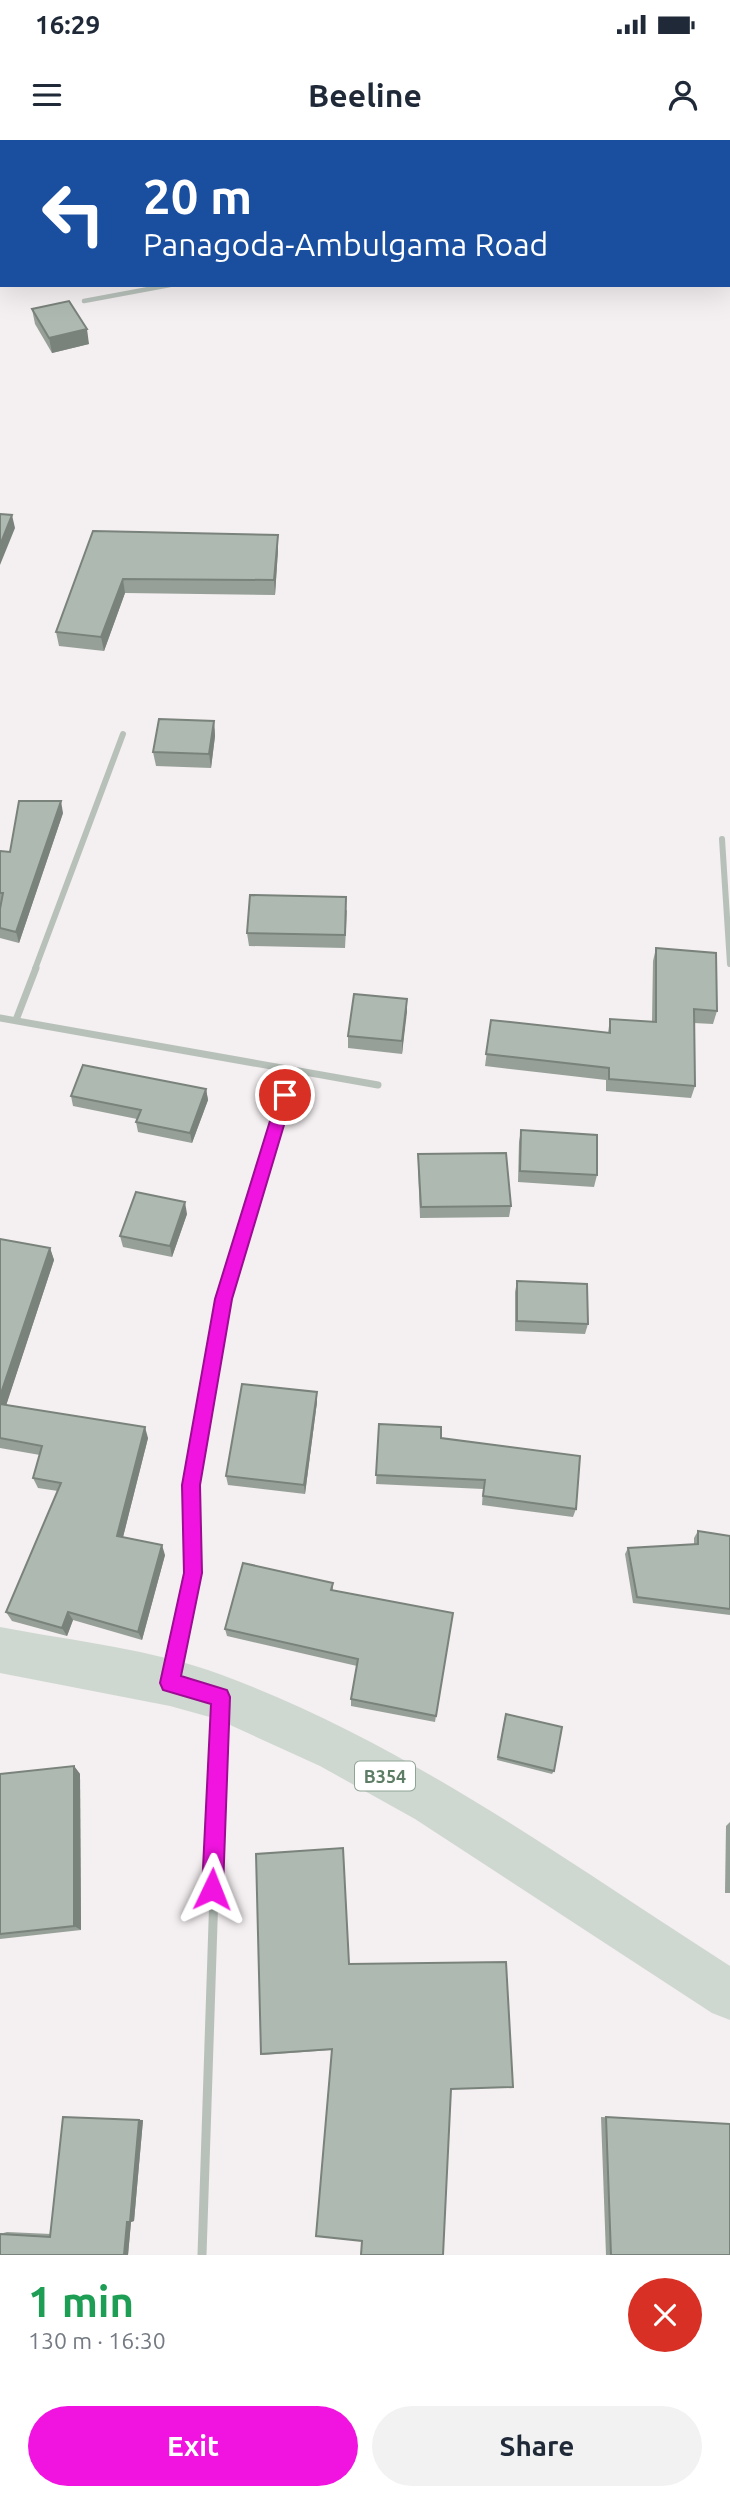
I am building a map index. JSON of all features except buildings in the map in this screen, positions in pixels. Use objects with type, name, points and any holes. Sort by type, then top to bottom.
[{"type":"main road","name":"B354","points":[[0,1650],[170,1683],[220,1697],[337,1749],[432,1802],[730,1995]]},
{"type":"street","points":[[85,301],[159,287]]},
{"type":"street","points":[[16,1020],[123,734]]},
{"type":"street","points":[[722,839],[730,964]]},
{"type":"street","points":[[0,1018],[378,1085]]},
{"type":"street","points":[[170,1683],[193,1573],[191,1485],[224,1299],[293,1070]]},
{"type":"street","points":[[202,2255],[220,1697]]},
{"type":"route","points":[[212,1889],[220,1697],[170,1683],[193,1573],[191,1485],[224,1299],[285,1095]]}]
